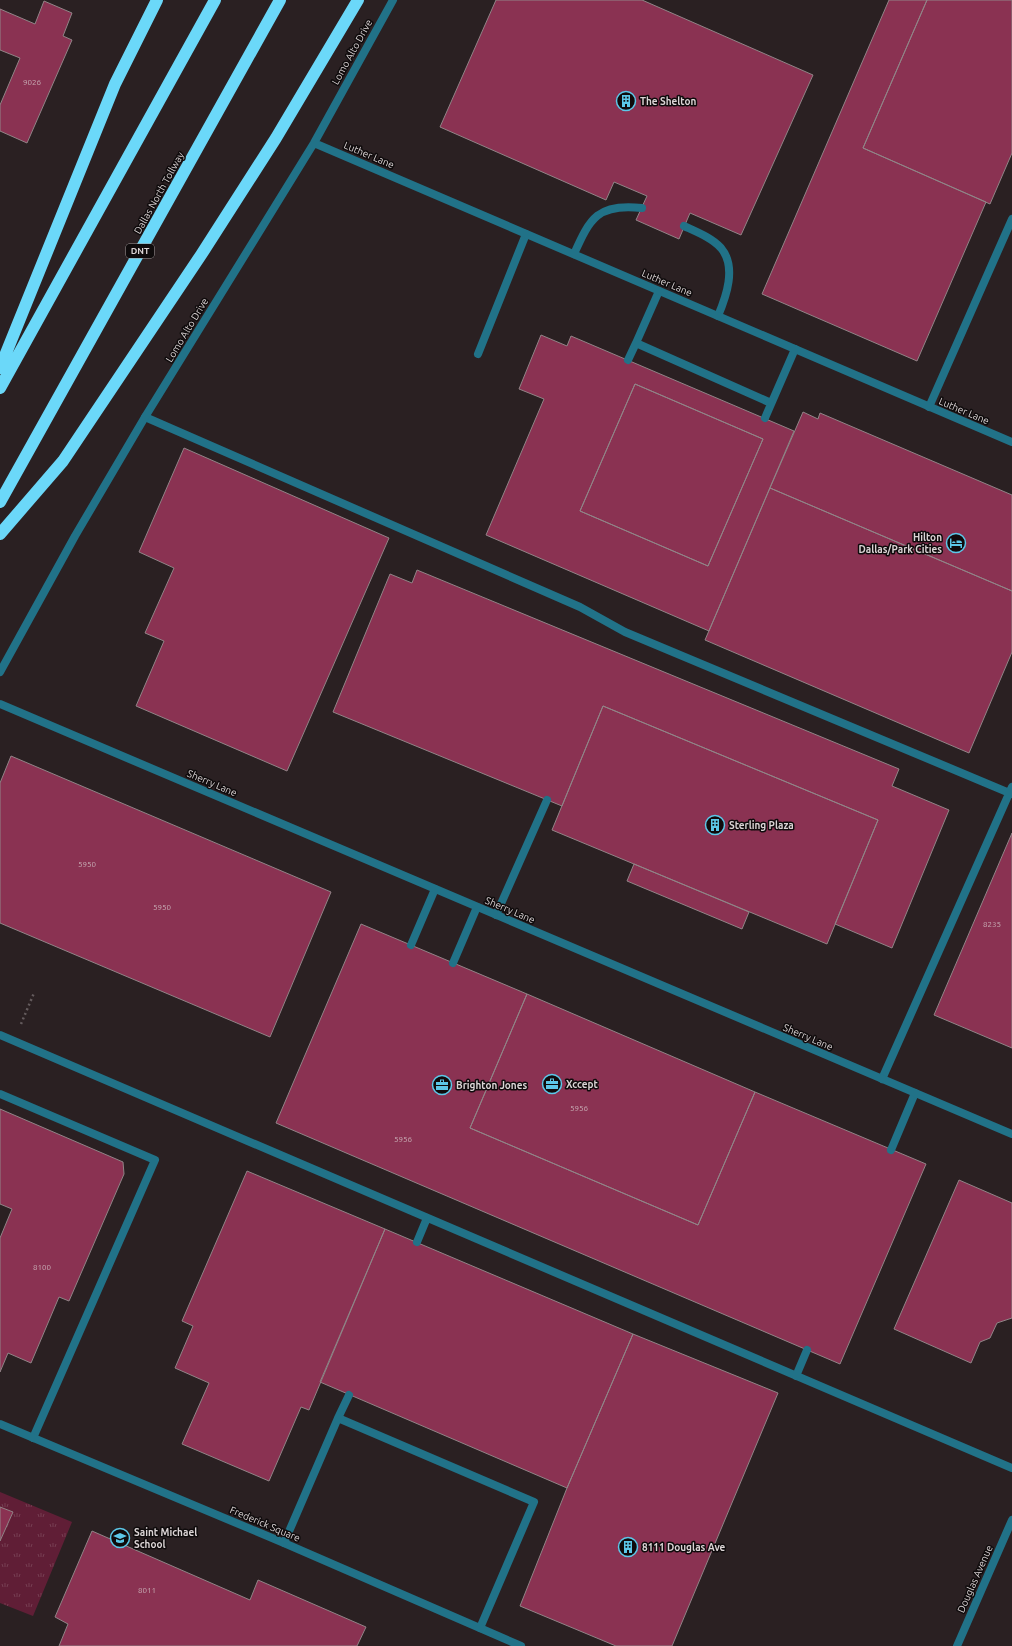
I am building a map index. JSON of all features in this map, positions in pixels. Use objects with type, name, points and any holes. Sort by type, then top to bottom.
[{"type":"highway","points":[[0,368],[115,84],[157,0]]},
{"type":"highway","points":[[0,388],[215,0]]},
{"type":"highway","name":"Dallas North Tollway","points":[[0,502],[280,0]]},
{"type":"highway","points":[[0,534],[63,461],[188,275],[276,138],[358,0]]},
{"type":"street","name":"Lomo Alto Drive","points":[[0,672],[75,536],[145,417],[314,143],[393,0]]},
{"type":"street","name":"Luther Lane","points":[[314,143],[1012,442]]},
{"type":"street","points":[[574,254],[591,220],[601,213],[615,207],[628,206],[642,208]]},
{"type":"street","points":[[929,407],[1012,219]]},
{"type":"street","points":[[684,226],[707,237],[722,249],[729,268],[728,291],[718,316]]},
{"type":"street","points":[[478,354],[526,234]]},
{"type":"street","points":[[628,360],[659,291]]},
{"type":"street","points":[[636,343],[771,403]]},
{"type":"street","points":[[764,418],[795,349]]},
{"type":"street","points":[[145,417],[580,607],[625,632],[1011,791],[882,1079]]},
{"type":"street","name":"Sherry Lane","points":[[0,704],[1012,1134]]},
{"type":"street","points":[[496,915],[547,800]]},
{"type":"street","points":[[411,945],[435,889]]},
{"type":"street","points":[[453,963],[477,907]]},
{"type":"street","points":[[0,1035],[1012,1468]]},
{"type":"street","points":[[891,1150],[915,1093]]},
{"type":"street","points":[[0,1094],[155,1160],[34,1438]]},
{"type":"street","points":[[417,1242],[427,1218]]},
{"type":"street","points":[[796,1376],[807,1350]]},
{"type":"street","points":[[284,1543],[349,1395]]},
{"type":"street","points":[[338,1418],[534,1502],[480,1628]]},
{"type":"street","name":"Frederick Square","points":[[0,1424],[284,1543],[522,1646]]},
{"type":"street","name":"Douglas Avenue","points":[[957,1646],[1012,1520]]},
{"type":"path","points":[[14,1041],[34,993]]},
{"type":"green space","points":[[0,1492],[72,1522],[33,1616],[0,1603]]},
{"type":"building","name":"The Shelton","points":[[496,0],[642,0],[813,75],[741,235],[690,213],[679,239],[636,220],[647,196],[614,182],[606,200],[440,127]]},
{"type":"building","points":[[889,0],[927,0],[863,148],[986,202],[917,361],[762,294]]},
{"type":"building","points":[[927,0],[1012,0],[1012,153],[990,204],[863,148]]},
{"type":"building","points":[[44,1],[72,13],[63,36],[72,40],[27,143],[0,131],[0,105],[20,58],[0,50],[0,9],[35,24]]},
{"type":"building","points":[[541,335],[567,346],[571,336],[794,431],[709,631],[486,535],[544,399],[519,389]],"holes":[[[635,384],[763,439],[708,566],[580,511]]]},
{"type":"building","points":[[635,384],[763,439],[708,566],[580,511]]},
{"type":"building","name":"Hilton Dallas/Park Cities","points":[[803,412],[818,419],[820,413],[1012,495],[1012,591],[770,488]]},
{"type":"building","points":[[184,448],[389,538],[287,771],[136,706],[164,641],[145,633],[174,568],[139,552]]},
{"type":"building","points":[[770,488],[1012,591],[1012,652],[969,753],[705,640]]},
{"type":"building","points":[[417,570],[899,769],[892,786],[949,810],[892,948],[835,924],[878,820],[603,706],[562,806],[333,712],[390,574],[412,583]]},
{"type":"building","name":"Sterling Plaza","points":[[603,706],[878,820],[827,944],[552,830]]},
{"type":"building","points":[[11,756],[331,892],[270,1037],[0,923],[0,783]]},
{"type":"building","points":[[1012,833],[1012,1048],[934,1015]]},
{"type":"building","points":[[634,864],[749,912],[742,929],[627,881]]},
{"type":"building","points":[[361,924],[527,994],[470,1128],[698,1225],[755,1092],[926,1164],[840,1364],[276,1123]]},
{"type":"building","points":[[527,994],[755,1092],[698,1225],[470,1128]]},
{"type":"building","points":[[0,1109],[123,1162],[124,1174],[69,1301],[59,1297],[31,1363],[8,1353],[0,1372],[0,1238],[12,1209],[0,1204]]},
{"type":"building","points":[[247,1171],[385,1229],[309,1410],[301,1407],[269,1481],[182,1444],[209,1383],[175,1368],[193,1326],[182,1321]]},
{"type":"building","points":[[959,1180],[1012,1203],[1012,1318],[997,1323],[990,1338],[980,1342],[971,1363],[894,1329]]},
{"type":"building","points":[[385,1229],[633,1334],[567,1488],[320,1382]]},
{"type":"building","name":"8111 Douglas Ave","points":[[633,1334],[778,1393],[672,1646],[616,1646],[520,1606],[567,1488]]},
{"type":"building","points":[[0,1507],[13,1512],[0,1541]]},
{"type":"building","points":[[92,1531],[250,1600],[258,1580],[366,1627],[357,1646],[59,1646],[68,1624],[55,1617]]},
{"type":"place","name":"The Shelton","points":[[626,101]]},
{"type":"place","name":"Hilton Dallas/Park Cities","points":[[956,543]]},
{"type":"place","name":"Sterling Plaza","points":[[715,825]]},
{"type":"place","name":"Xccept","points":[[552,1084]]},
{"type":"place","name":"Brighton Jones","points":[[442,1085]]},
{"type":"place","name":"Saint Michael School","points":[[120,1538]]},
{"type":"place","name":"8111 Douglas Ave","points":[[628,1547]]}]
